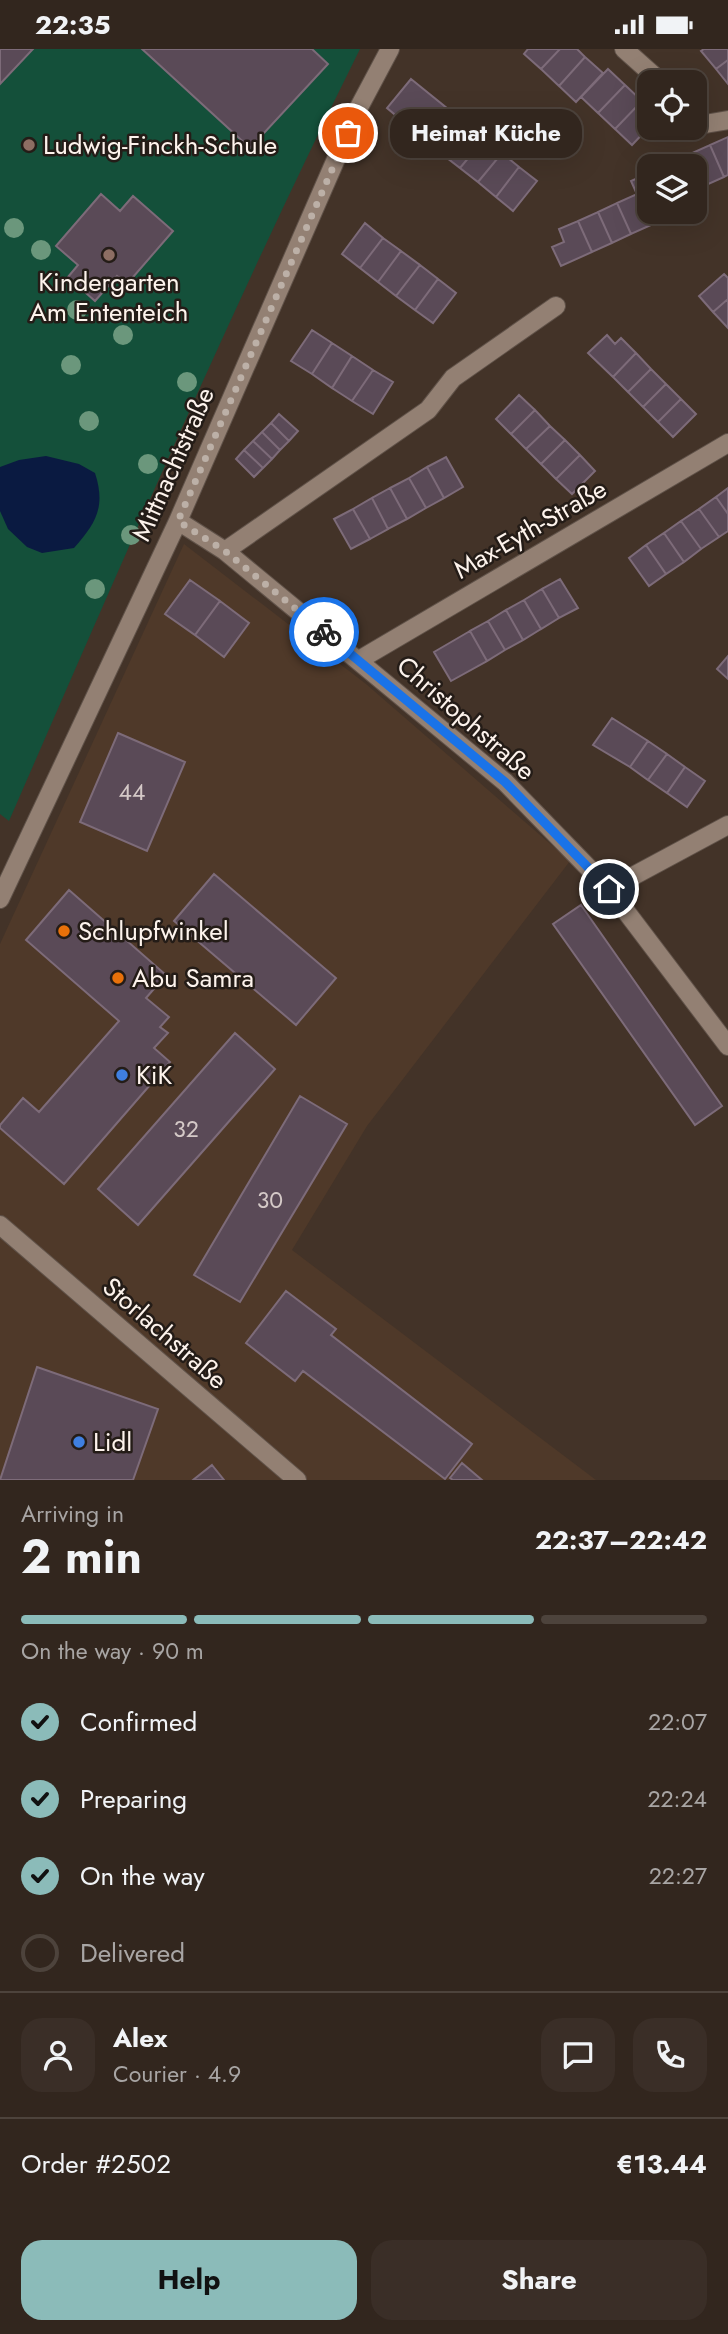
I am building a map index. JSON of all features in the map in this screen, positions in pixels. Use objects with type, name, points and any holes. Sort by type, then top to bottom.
[{"type":"street","name":"Mittnachtstraße","points":[[0,899],[178,521],[357,111],[390,49]]},
{"type":"street","points":[[624,49],[648,70]]},
{"type":"street","points":[[707,124],[728,120]]},
{"type":"street","points":[[225,551],[428,410],[453,378],[556,306]]},
{"type":"street","name":"Max-Eyth-Straße","points":[[359,660],[728,443]]},
{"type":"street","name":"Christophstraße","points":[[178,521],[225,551],[505,782],[609,889],[728,1046]]},
{"type":"street","points":[[609,889],[728,825]]},
{"type":"street","name":"Storlachstraße","points":[[0,1225],[297,1480]]},
{"type":"shaded area","points":[[184,544],[366,684],[570,861],[367,1126],[292,1250],[596,1480],[0,1480],[0,944]]},
{"type":"green space","points":[[0,49],[360,49],[223,336],[9,821],[0,814]]},
{"type":"water","points":[[46,456],[79,464],[95,473],[99,505],[88,531],[74,548],[42,553],[27,547],[8,529],[0,511],[0,467],[19,460]]},
{"type":"building","points":[[0,49],[33,49],[0,84]]},
{"type":"building","points":[[142,49],[312,49],[328,64],[250,148]]},
{"type":"building","points":[[528,49],[560,49],[541,69],[524,54]]},
{"type":"building","points":[[560,49],[577,49],[585,57],[559,86],[541,69]]},
{"type":"building","points":[[728,49],[728,60],[716,69],[701,51]]},
{"type":"building","points":[[585,57],[603,73],[576,102],[559,86]]},
{"type":"building","points":[[728,60],[728,84],[716,69]]},
{"type":"building","points":[[608,69],[625,85],[598,113],[581,97]]},
{"type":"building","points":[[411,79],[448,109],[424,139],[387,108]]},
{"type":"building","points":[[625,85],[637,96],[637,106],[615,129],[598,113]]},
{"type":"building","points":[[637,106],[637,140],[632,145],[615,129]]},
{"type":"building","points":[[448,109],[466,125],[442,154],[424,139]]},
{"type":"building","points":[[466,125],[484,139],[460,168],[442,154]]},
{"type":"building","points":[[728,137],[728,175],[724,177],[710,145]]},
{"type":"building","points":[[484,139],[502,153],[478,182],[460,168]]},
{"type":"building","points":[[710,145],[724,177],[707,185],[707,154],[690,154]]},
{"type":"building","points":[[502,153],[519,167],[496,197],[478,182]]},
{"type":"building","points":[[519,167],[537,181],[513,211],[496,197]]},
{"type":"building","points":[[637,178],[637,194],[631,181]]},
{"type":"building","name":"Kindergarten Am Ententeich","points":[[101,194],[120,211],[133,196],[173,231],[127,284],[117,276],[95,301],[68,277],[78,265],[56,246]]},
{"type":"building","points":[[637,194],[637,224],[651,225],[631,234],[617,203]]},
{"type":"building","points":[[617,203],[631,234],[612,243],[598,212]]},
{"type":"building","points":[[598,212],[612,243],[592,252],[578,221]]},
{"type":"building","points":[[578,221],[592,252],[561,266],[552,247],[564,242],[559,229]]},
{"type":"building","points":[[365,223],[383,238],[360,268],[342,254]]},
{"type":"building","points":[[383,238],[401,251],[378,282],[360,268]]},
{"type":"building","points":[[401,251],[420,265],[396,296],[378,282]]},
{"type":"building","points":[[420,265],[438,279],[415,310],[396,296]]},
{"type":"building","points":[[724,274],[728,278],[728,299],[713,312],[699,296]]},
{"type":"building","points":[[438,279],[456,293],[433,323],[415,310]]},
{"type":"building","points":[[728,299],[728,328],[713,312]]},
{"type":"building","points":[[312,330],[332,343],[312,374],[291,361]]},
{"type":"building","points":[[607,335],[615,344],[621,338],[636,353],[613,377],[588,353]]},
{"type":"building","points":[[332,343],[352,356],[332,388],[312,374]]},
{"type":"building","points":[[636,353],[651,369],[628,392],[613,377]]},
{"type":"building","points":[[352,356],[373,370],[352,401],[332,388]]},
{"type":"building","points":[[651,369],[666,384],[643,407],[628,392]]},
{"type":"building","points":[[373,370],[393,382],[373,414],[352,401]]},
{"type":"building","points":[[666,384],[681,399],[658,422],[643,407]]},
{"type":"building","points":[[519,395],[535,410],[511,434],[496,419]]},
{"type":"building","points":[[681,399],[696,414],[673,437],[658,422]]},
{"type":"building","points":[[535,410],[550,426],[526,449],[511,434]]},
{"type":"building","points":[[279,414],[298,431],[289,441],[271,423]]},
{"type":"building","points":[[271,423],[289,441],[280,450],[262,432]]},
{"type":"building","points":[[550,426],[565,440],[541,464],[526,449]]},
{"type":"building","points":[[262,432],[280,450],[272,459],[253,441]]},
{"type":"building","points":[[565,440],[580,455],[556,479],[541,464]]},
{"type":"building","points":[[253,441],[272,459],[263,468],[244,450]]},
{"type":"building","points":[[244,450],[263,468],[254,477],[236,459]]},
{"type":"building","points":[[580,455],[595,471],[572,494],[556,479]]},
{"type":"building","points":[[446,457],[463,487],[444,498],[427,467]]},
{"type":"building","points":[[427,467],[444,498],[426,508],[409,478]]},
{"type":"building","points":[[409,478],[426,508],[407,519],[390,488]]},
{"type":"building","points":[[390,488],[407,519],[388,529],[372,498]]},
{"type":"building","points":[[728,488],[728,514],[716,497]]},
{"type":"building","points":[[716,497],[728,514],[728,531],[719,537],[699,509]]},
{"type":"building","points":[[372,498],[388,529],[370,539],[353,509]]},
{"type":"building","points":[[353,509],[370,539],[351,549],[334,519]]},
{"type":"building","points":[[699,509],[719,537],[701,549],[681,521]]},
{"type":"building","points":[[681,521],[701,549],[684,562],[664,533]]},
{"type":"building","points":[[664,533],[684,562],[666,574],[646,545]]},
{"type":"building","points":[[646,545],[666,574],[649,586],[629,558]]},
{"type":"building","points":[[560,579],[578,608],[559,618],[542,589]]},
{"type":"building","points":[[190,580],[220,601],[195,635],[165,614]]},
{"type":"building","points":[[542,589],[559,618],[541,629],[524,600]]},
{"type":"building","points":[[524,600],[541,629],[523,640],[506,610]]},
{"type":"building","points":[[220,601],[249,623],[224,657],[195,635]]},
{"type":"building","points":[[506,610],[523,640],[505,650],[488,621]]},
{"type":"building","points":[[488,621],[505,650],[487,661],[470,631]]},
{"type":"building","points":[[470,631],[487,661],[451,681],[434,652]]},
{"type":"building","points":[[728,656],[728,679],[717,669]]},
{"type":"building","points":[[612,718],[648,741],[630,767],[593,745]]},
{"type":"building","points":[[118,733],[185,762],[147,851],[80,822]]},
{"type":"building","points":[[648,741],[667,754],[648,780],[630,767]]},
{"type":"building","points":[[667,754],[685,767],[667,793],[648,780]]},
{"type":"building","points":[[685,767],[705,781],[687,807],[667,793]]},
{"type":"building","points":[[214,874],[336,978],[296,1025],[174,921]]},
{"type":"building","points":[[69,890],[166,975],[146,998],[169,1017],[160,1027],[168,1033],[154,1048],[170,1062],[64,1184],[0,1128],[0,1125],[23,1098],[39,1112],[119,1021],[26,940]]},
{"type":"building","points":[[581,905],[722,1106],[695,1125],[553,924]]},
{"type":"building","points":[[235,1033],[275,1069],[138,1225],[98,1189]]},
{"type":"building","points":[[300,1096],[347,1124],[240,1302],[194,1275]]},
{"type":"building","points":[[286,1291],[336,1329],[331,1335],[472,1444],[445,1479],[303,1371],[295,1381],[246,1343]]},
{"type":"building","name":"Lidl","points":[[37,1367],[158,1409],[133,1480],[0,1480]]},
{"type":"building","points":[[462,1463],[482,1480],[450,1478]]},
{"type":"building","points":[[212,1465],[224,1480],[193,1480]]},
{"type":"way so far","points":[[324,632],[225,551],[178,521],[348,133]]},
{"type":"place","name":"Heimat Küche","points":[[348,133]]},
{"type":"place","name":"Ludwig-Finckh-Schule","points":[[29,145]]},
{"type":"place","name":"Kindergarten Am Ententeich","points":[[109,255]]},
{"type":"place","name":"Schlupfwinkel","points":[[64,931]]},
{"type":"place","name":"Abu Samra","points":[[118,978]]},
{"type":"place","name":"KiK","points":[[122,1075]]},
{"type":"place","name":"Lidl","points":[[79,1442]]},
{"type":"route","points":[[324,632],[505,782],[609,889]]}]
